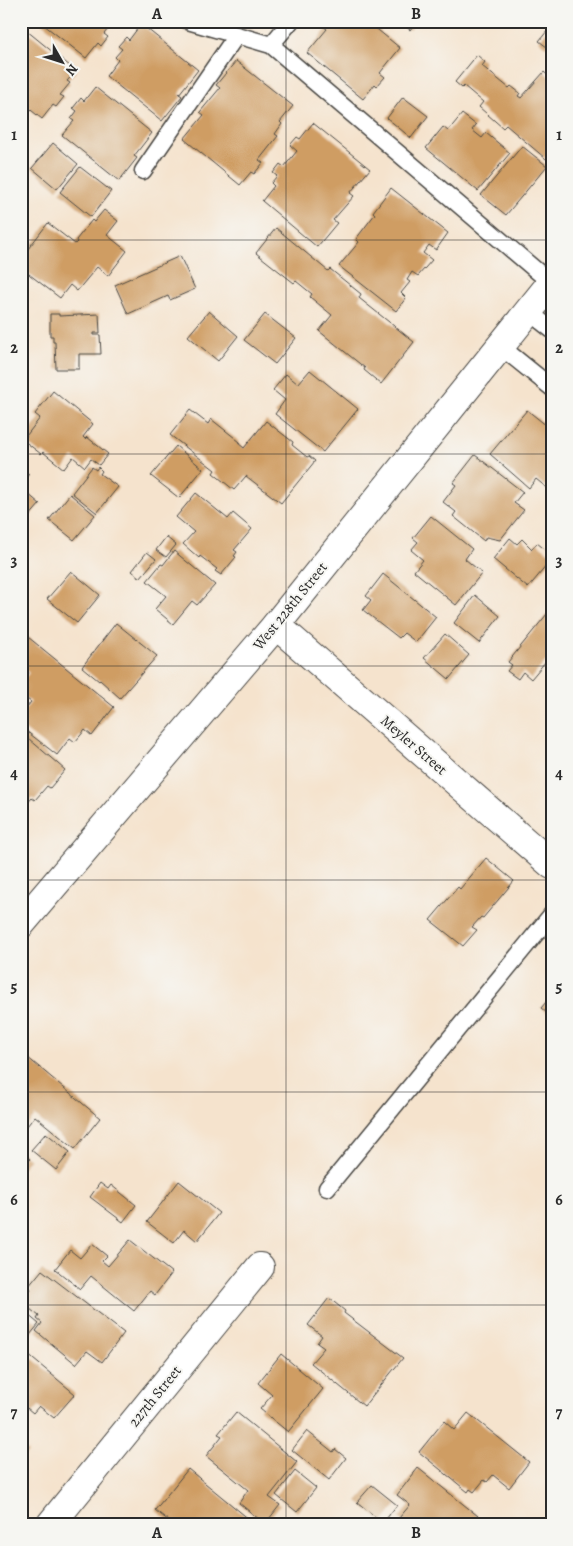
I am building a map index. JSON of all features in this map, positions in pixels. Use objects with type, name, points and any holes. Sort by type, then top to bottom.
[{"type":"street","name":"West 228th Street","points":[[24,915],[276,625],[551,282]]},
{"type":"street","name":"Meyler Street","points":[[276,625],[552,865]]},
{"type":"street","name":"227th Street","points":[[50,1525],[260,1267]]},
{"type":"lane","points":[[188,21],[271,45],[551,282]]},
{"type":"lane","points":[[271,45],[291,21]]},
{"type":"lane","points":[[143,171],[236,36]]},
{"type":"lane","points":[[528,311],[552,330]]},
{"type":"lane","points":[[500,346],[552,388]]},
{"type":"lane","points":[[327,1188],[552,914]]},
{"type":"building","points":[[39,21],[108,21],[112,24],[104,34],[108,37],[101,46],[98,43],[86,58]]},
{"type":"building","points":[[327,21],[367,21],[400,48],[380,73],[385,77],[377,86],[375,84],[363,99],[307,53],[327,29],[323,26]]},
{"type":"building","points":[[399,21],[417,21],[410,30]]},
{"type":"building","points":[[141,24],[198,70],[179,94],[182,96],[162,121],[106,76],[118,60],[115,57],[122,49],[118,46],[126,37],[129,40]]},
{"type":"building","points":[[552,25],[552,51],[539,41]]},
{"type":"building","points":[[21,26],[76,71],[67,81],[70,83],[60,95],[64,97],[56,107],[53,105],[42,119],[21,102]]},
{"type":"building","points":[[477,55],[485,62],[482,66],[509,88],[511,86],[520,93],[518,96],[521,98],[544,72],[552,79],[552,164],[506,125],[503,128],[479,107],[483,102],[464,86],[462,88],[455,82]]},
{"type":"building","points":[[236,61],[293,106],[280,122],[282,124],[275,134],[278,136],[259,160],[263,163],[254,174],[251,172],[240,185],[184,139],[204,115],[200,112],[220,88],[216,85]]},
{"type":"building","points":[[95,87],[152,133],[134,156],[137,158],[119,181],[62,135],[74,121],[71,119],[77,111],[73,108],[81,98],[84,101]]},
{"type":"building","points":[[403,97],[428,116],[411,138],[387,118]]},
{"type":"building","points":[[462,114],[476,125],[472,130],[482,138],[486,133],[510,153],[478,191],[426,148],[443,127],[448,131]]},
{"type":"building","points":[[313,123],[370,169],[350,193],[354,196],[333,220],[337,223],[317,247],[262,201],[274,186],[271,183],[277,176],[273,173],[280,164],[284,167],[297,151],[290,145],[297,137],[300,139]]},
{"type":"building","points":[[53,143],[78,164],[57,189],[32,168]]},
{"type":"building","points":[[522,146],[547,166],[506,215],[481,195]]},
{"type":"building","points":[[80,167],[111,191],[91,217],[60,192]]},
{"type":"building","points":[[21,179],[28,184],[21,192]]},
{"type":"building","points":[[391,188],[448,233],[436,250],[429,245],[423,253],[432,260],[418,276],[412,272],[407,280],[410,282],[401,293],[406,298],[396,311],[339,266],[359,242],[356,239],[375,214],[373,212]]},
{"type":"building","points":[[104,210],[118,221],[107,235],[127,251],[108,276],[97,267],[77,291],[70,285],[60,298],[21,268],[21,258],[48,223],[75,244],[92,220],[94,222]]},
{"type":"building","points":[[276,228],[328,271],[330,269],[361,294],[359,298],[414,342],[381,384],[364,370],[365,368],[319,331],[332,315],[310,297],[312,294],[296,281],[294,283],[256,253]]},
{"type":"building","points":[[180,256],[195,289],[170,300],[168,296],[128,314],[115,285]]},
{"type":"building","points":[[209,311],[238,336],[218,361],[188,336]]},
{"type":"building","points":[[50,314],[59,314],[59,316],[99,314],[100,333],[94,333],[94,335],[100,335],[101,354],[79,354],[79,369],[56,369],[55,342],[53,342],[53,336],[50,336]]},
{"type":"building","points":[[265,314],[296,338],[275,364],[244,340]]},
{"type":"building","points":[[310,370],[358,409],[323,452],[275,414],[285,400],[273,390],[286,374],[298,384]]},
{"type":"building","points":[[53,391],[93,424],[83,437],[85,439],[87,437],[108,454],[99,465],[91,459],[85,467],[73,457],[64,469],[43,452],[41,454],[23,440],[40,418],[35,414]]},
{"type":"building","points":[[190,410],[208,424],[211,419],[240,442],[238,443],[244,448],[266,421],[293,442],[292,445],[315,461],[281,503],[246,476],[234,490],[213,473],[215,470],[170,435]]},
{"type":"building","points":[[527,410],[547,426],[552,421],[552,492],[536,479],[529,488],[490,454]]},
{"type":"building","points":[[176,446],[203,469],[179,498],[151,476]]},
{"type":"building","points":[[475,455],[523,492],[514,503],[524,510],[500,540],[486,537],[484,541],[453,516],[456,512],[443,502],[456,485],[453,483]]},
{"type":"building","points":[[92,467],[96,470],[98,467],[102,471],[100,474],[118,487],[97,513],[72,493]]},
{"type":"building","points":[[21,468],[29,474],[21,484]]},
{"type":"building","points":[[21,488],[40,504],[21,526]]},
{"type":"building","points":[[196,493],[228,519],[233,513],[252,529],[234,550],[237,552],[234,556],[236,557],[221,575],[215,571],[217,569],[200,556],[199,558],[183,544],[194,532],[176,517]]},
{"type":"building","points":[[70,494],[95,515],[74,540],[49,520]]},
{"type":"building","points":[[431,516],[472,549],[465,559],[482,573],[456,605],[414,571],[423,560],[411,550],[418,542],[413,538]]},
{"type":"building","points":[[166,537],[176,545],[166,557],[156,550]]},
{"type":"building","points":[[510,538],[517,544],[522,539],[532,549],[537,543],[552,555],[552,559],[528,588],[493,559]]},
{"type":"building","points":[[174,551],[215,585],[197,605],[192,601],[173,624],[155,609],[166,596],[147,581]]},
{"type":"building","points":[[147,552],[156,559],[140,578],[132,571]]},
{"type":"building","points":[[71,571],[100,595],[77,623],[47,599]]},
{"type":"building","points":[[383,574],[436,617],[416,642],[404,633],[399,638],[363,610],[371,600],[366,596]]},
{"type":"building","points":[[475,595],[500,616],[479,643],[454,623]]},
{"type":"building","points":[[547,614],[552,617],[552,666],[546,661],[531,679],[523,672],[518,679],[507,671],[512,665],[508,662]]},
{"type":"building","points":[[116,623],[157,656],[120,698],[82,667]]},
{"type":"building","points":[[445,634],[469,655],[449,679],[424,658]]},
{"type":"building","points":[[28,637],[114,707],[92,736],[85,730],[75,742],[70,738],[57,755],[21,727],[21,714],[31,702],[21,695],[21,682],[29,673],[21,667],[21,646]]},
{"type":"building","points":[[21,732],[65,770],[50,788],[47,786],[35,800],[32,798],[21,810]]},
{"type":"building","points":[[486,858],[514,881],[483,918],[481,917],[472,927],[477,930],[463,946],[430,920]]},
{"type":"building","points":[[552,995],[552,1017],[541,1008]]},
{"type":"building","points":[[21,1052],[100,1118],[75,1149],[35,1116],[27,1126],[21,1122]]},
{"type":"building","points":[[46,1133],[70,1152],[56,1170],[31,1150]]},
{"type":"building","points":[[21,1152],[30,1159],[21,1169]]},
{"type":"building","points":[[179,1181],[219,1213],[197,1241],[184,1230],[174,1243],[147,1222]]},
{"type":"building","points":[[100,1183],[108,1189],[111,1185],[136,1205],[123,1222],[90,1197]]},
{"type":"building","points":[[130,1240],[172,1273],[155,1295],[150,1291],[134,1311],[91,1276],[80,1289],[55,1269],[70,1250],[80,1258],[92,1244],[107,1256],[102,1261],[108,1266]]},
{"type":"building","points":[[42,1270],[124,1333],[102,1362],[87,1351],[76,1364],[36,1331],[42,1323],[37,1319],[39,1316],[21,1301],[31,1289],[28,1287]]},
{"type":"building","points":[[329,1298],[345,1311],[344,1313],[403,1358],[364,1406],[311,1363],[324,1348],[317,1343],[322,1336],[308,1325]]},
{"type":"building","points":[[21,1309],[39,1324],[24,1342],[21,1340]]},
{"type":"building","points":[[21,1349],[75,1394],[54,1418],[39,1406],[33,1413],[27,1408],[21,1414]]},
{"type":"building","points":[[281,1354],[323,1389],[288,1432],[260,1409],[272,1395],[258,1383]]},
{"type":"building","points":[[236,1412],[297,1462],[269,1497],[280,1505],[265,1524],[239,1503],[248,1490],[206,1456],[222,1436],[218,1434]]},
{"type":"building","points":[[468,1413],[529,1462],[509,1488],[493,1475],[487,1482],[484,1480],[474,1492],[470,1489],[468,1492],[419,1452],[444,1421],[454,1430]]},
{"type":"building","points":[[307,1431],[333,1452],[335,1449],[346,1458],[329,1480],[292,1450]]},
{"type":"building","points":[[21,1447],[28,1452],[21,1461]]},
{"type":"building","points":[[418,1468],[483,1520],[479,1525],[408,1525],[399,1518],[410,1505],[397,1495]]},
{"type":"building","points":[[188,1469],[256,1525],[174,1525],[155,1510]]},
{"type":"building","points":[[295,1471],[316,1488],[297,1512],[276,1495]]},
{"type":"building","points":[[372,1485],[397,1505],[383,1523],[357,1502]]}]
